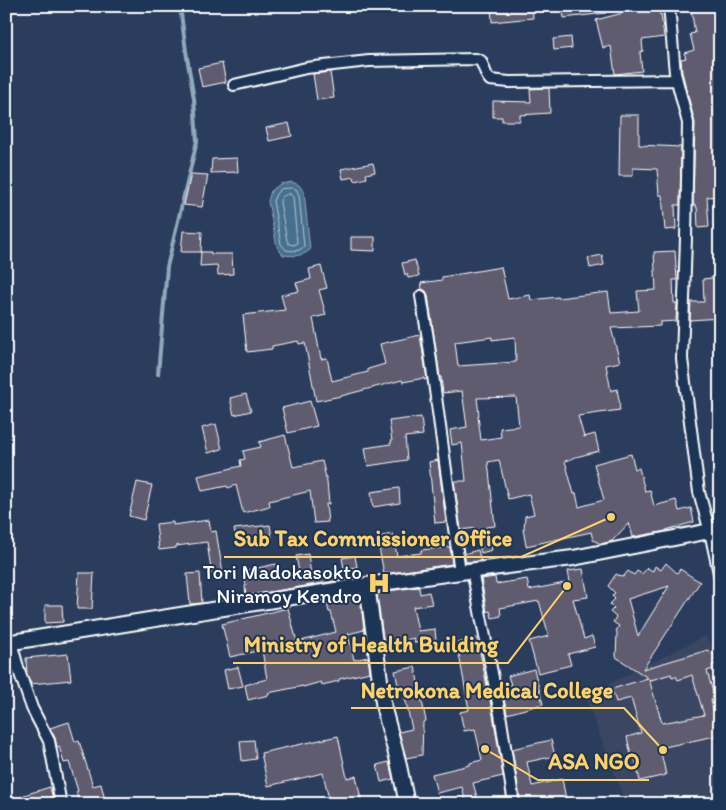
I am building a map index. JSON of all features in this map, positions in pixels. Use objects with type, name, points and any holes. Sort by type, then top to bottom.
[{"type":"street","points":[[669,6],[677,80],[688,123],[682,358],[699,492],[715,530],[720,578]]},
{"type":"street","points":[[234,85],[306,68],[369,61],[476,59],[481,61],[490,80],[509,82],[677,80]]},
{"type":"street","points":[[420,296],[466,571],[500,714],[514,804]]},
{"type":"street","points":[[61,804],[49,740],[32,708],[9,642],[366,585],[573,558],[715,530]]},
{"type":"street","points":[[366,585],[384,709],[407,804]]},
{"type":"shaded area","points":[[705,636],[720,658],[720,804],[626,804],[585,696]]},
{"type":"water","points":[[292,182],[299,185],[304,192],[310,250],[304,254],[294,256],[283,255],[277,247],[268,201],[271,191],[280,184]]},
{"type":"building","points":[[491,6],[532,6],[533,18],[492,22]]},
{"type":"building","points":[[562,6],[605,6],[606,13],[564,18]]},
{"type":"building","points":[[621,6],[658,6],[661,14],[664,37],[642,40],[643,51],[640,52],[642,71],[615,74],[611,46],[603,48],[596,20],[623,13]]},
{"type":"building","points":[[716,6],[720,31],[720,196],[707,197],[709,227],[698,228],[697,207],[693,205],[695,123],[682,72],[681,59],[686,58],[684,53],[694,50],[690,34],[695,33],[691,9]]},
{"type":"building","points":[[571,37],[572,48],[554,50],[553,39]]},
{"type":"building","points":[[222,63],[226,82],[202,87],[198,68]]},
{"type":"building","points":[[330,72],[334,98],[317,100],[313,74]]},
{"type":"building","points":[[549,88],[550,113],[520,115],[520,121],[502,121],[502,117],[493,117],[493,101],[531,102],[530,89]]},
{"type":"building","points":[[620,115],[639,115],[639,145],[681,147],[680,205],[675,205],[676,229],[665,230],[662,195],[659,195],[657,169],[633,168],[633,176],[619,176]]},
{"type":"building","points":[[289,123],[292,136],[269,141],[266,128]]},
{"type":"building","points":[[237,158],[238,172],[211,173],[212,159]]},
{"type":"building","points":[[373,163],[375,172],[366,174],[367,178],[355,181],[354,177],[343,179],[341,169]]},
{"type":"building","points":[[191,174],[208,175],[202,207],[184,205]]},
{"type":"building","points":[[183,231],[202,232],[201,252],[181,252]]},
{"type":"building","points":[[351,237],[375,237],[375,251],[351,250]]},
{"type":"building","points":[[675,251],[677,280],[673,280],[674,303],[677,303],[676,321],[660,322],[660,326],[611,328],[620,362],[606,365],[611,391],[617,389],[620,410],[578,416],[584,437],[595,434],[599,451],[565,461],[579,507],[604,500],[594,464],[631,454],[635,469],[639,468],[645,491],[650,490],[654,506],[676,500],[679,511],[691,508],[694,522],[666,531],[633,537],[629,523],[612,541],[601,544],[593,540],[591,532],[526,546],[523,529],[525,516],[534,514],[529,494],[508,499],[499,460],[488,462],[495,526],[486,527],[492,550],[481,553],[475,528],[461,530],[454,481],[466,481],[462,443],[452,445],[450,430],[467,427],[462,391],[443,393],[428,295],[422,289],[421,283],[442,280],[442,277],[501,267],[508,299],[530,295],[531,300],[608,292],[611,313],[639,311],[637,291],[656,290],[654,252]],"holes":[[[492,337],[492,340],[515,337],[516,362],[458,366],[455,342]],[[516,397],[519,426],[500,428],[501,437],[481,440],[477,398]]]},
{"type":"building","points":[[201,252],[232,254],[233,274],[218,275],[217,265],[200,266]]},
{"type":"building","points":[[602,255],[604,265],[590,268],[588,258]]},
{"type":"building","points":[[415,260],[419,276],[408,278],[407,274],[405,275],[402,263]]},
{"type":"building","points":[[321,266],[327,288],[319,290],[326,315],[313,318],[321,359],[327,358],[332,381],[368,372],[368,369],[385,364],[380,344],[420,335],[427,379],[403,382],[402,380],[316,401],[305,343],[299,344],[298,341],[272,346],[272,349],[247,352],[243,315],[285,310],[281,295],[299,291],[296,283],[311,279],[309,269]]},
{"type":"building","points":[[720,277],[720,318],[690,320],[691,302],[704,302],[703,279]]},
{"type":"building","points":[[246,394],[251,411],[234,415],[230,398]]},
{"type":"building","points":[[310,401],[317,426],[288,433],[282,408]]},
{"type":"building","points":[[421,417],[423,435],[405,437],[407,460],[368,466],[365,448],[391,444],[389,421]]},
{"type":"building","points":[[216,424],[222,449],[208,453],[202,428]]},
{"type":"building","points":[[285,435],[293,467],[322,461],[327,482],[329,504],[326,504],[328,522],[314,523],[310,491],[269,501],[270,506],[243,513],[236,485],[228,488],[227,486],[202,491],[198,476],[241,466],[240,460],[245,459],[243,451],[261,447],[259,442]]},
{"type":"building","points":[[438,460],[446,522],[435,523],[429,462]]},
{"type":"building","points":[[137,482],[152,485],[144,520],[129,516]]},
{"type":"building","points":[[399,488],[400,503],[373,507],[371,492]]},
{"type":"building","points":[[209,520],[211,532],[216,531],[223,574],[212,576],[207,542],[159,550],[156,524],[173,522],[173,525]]},
{"type":"building","points":[[270,525],[272,538],[237,541],[234,529]]},
{"type":"building","points":[[393,534],[397,556],[421,553],[421,550],[450,547],[452,564],[384,574],[377,537]]},
{"type":"building","points":[[478,550],[481,561],[466,562],[464,554]]},
{"type":"building","points":[[308,554],[311,574],[333,570],[335,581],[246,596],[243,571],[276,564],[278,575],[299,572],[296,556]]},
{"type":"building","points":[[355,556],[357,567],[344,569],[342,558]]},
{"type":"building","points":[[666,563],[677,573],[680,569],[700,582],[643,669],[708,650],[710,653],[713,652],[716,664],[712,665],[713,669],[707,671],[715,699],[711,700],[719,735],[660,748],[666,775],[640,781],[634,754],[631,755],[627,737],[641,733],[631,698],[616,702],[612,689],[648,678],[616,657],[616,631],[619,626],[613,622],[616,617],[610,612],[614,608],[610,604],[615,599],[612,596],[615,593],[608,586],[616,574],[623,577],[628,571],[634,575],[637,571],[642,574],[647,568],[653,571],[655,566],[661,570]],"holes":[[[669,586],[638,636],[628,599]],[[671,674],[672,677],[676,676],[678,680],[692,675],[704,715],[662,723],[649,679]]]},
{"type":"building","points":[[583,569],[588,597],[573,599],[584,639],[592,636],[595,647],[568,654],[571,665],[538,673],[529,641],[549,636],[539,601],[500,608],[501,616],[492,618],[490,611],[487,612],[481,579],[495,577],[496,584],[527,579],[529,590],[570,582],[568,571]]},
{"type":"building","points":[[79,573],[94,573],[92,609],[77,609]]},
{"type":"building","points":[[200,573],[202,603],[190,604],[187,574]]},
{"type":"building","points":[[419,587],[420,594],[429,592],[432,604],[413,607],[418,631],[435,629],[436,640],[415,643],[414,638],[384,645],[377,594]]},
{"type":"building","points":[[360,595],[364,630],[348,634],[354,660],[368,657],[370,672],[322,685],[321,682],[268,693],[269,695],[248,700],[245,685],[267,679],[262,650],[230,657],[222,624],[288,608],[297,642],[336,632],[326,600]]},
{"type":"building","points":[[45,605],[62,605],[63,622],[45,623]]},
{"type":"building","points":[[477,638],[503,776],[473,783],[479,804],[466,804],[462,787],[437,793],[432,774],[470,765],[470,763],[482,760],[475,729],[464,731],[460,712],[469,710],[457,643]]},
{"type":"building","points":[[68,654],[71,680],[31,684],[27,674],[26,658]]},
{"type":"building","points":[[238,667],[243,686],[228,689],[224,670]]},
{"type":"building","points":[[415,667],[426,721],[423,722],[422,755],[406,758],[399,732],[412,729],[402,685],[398,685],[395,671]]},
{"type":"building","points":[[534,669],[543,704],[507,714],[503,694],[513,691],[508,676]]},
{"type":"building","points":[[69,722],[75,742],[79,741],[93,786],[101,784],[106,804],[80,804],[69,762],[64,763],[59,746],[57,747],[50,728]]},
{"type":"building","points":[[338,736],[347,778],[356,776],[362,804],[330,804],[323,773],[268,786],[261,753]]},
{"type":"building","points":[[254,740],[256,759],[242,761],[240,741]]},
{"type":"building","points":[[551,740],[555,756],[527,762],[532,786],[562,779],[566,799],[563,800],[564,804],[521,804],[512,749]]},
{"type":"building","points":[[389,762],[393,779],[381,782],[377,765]]},
{"type":"building","points":[[50,787],[54,804],[27,804],[24,795]]},
{"type":"waterway","points":[[158,374],[167,267],[197,141],[194,99],[180,6]]},
{"type":"place","name":"Sub Tax Commissioner Office","points":[[611,517]]},
{"type":"place","name":"Tori Madokasokto Niramoy Kendro","points":[[379,583]]},
{"type":"place","name":"Ministry of Health Building","points":[[567,586]]},
{"type":"place","name":"ASA NGO","points":[[485,749]]},
{"type":"place","name":"Netrokona Medical College","points":[[663,750]]}]
